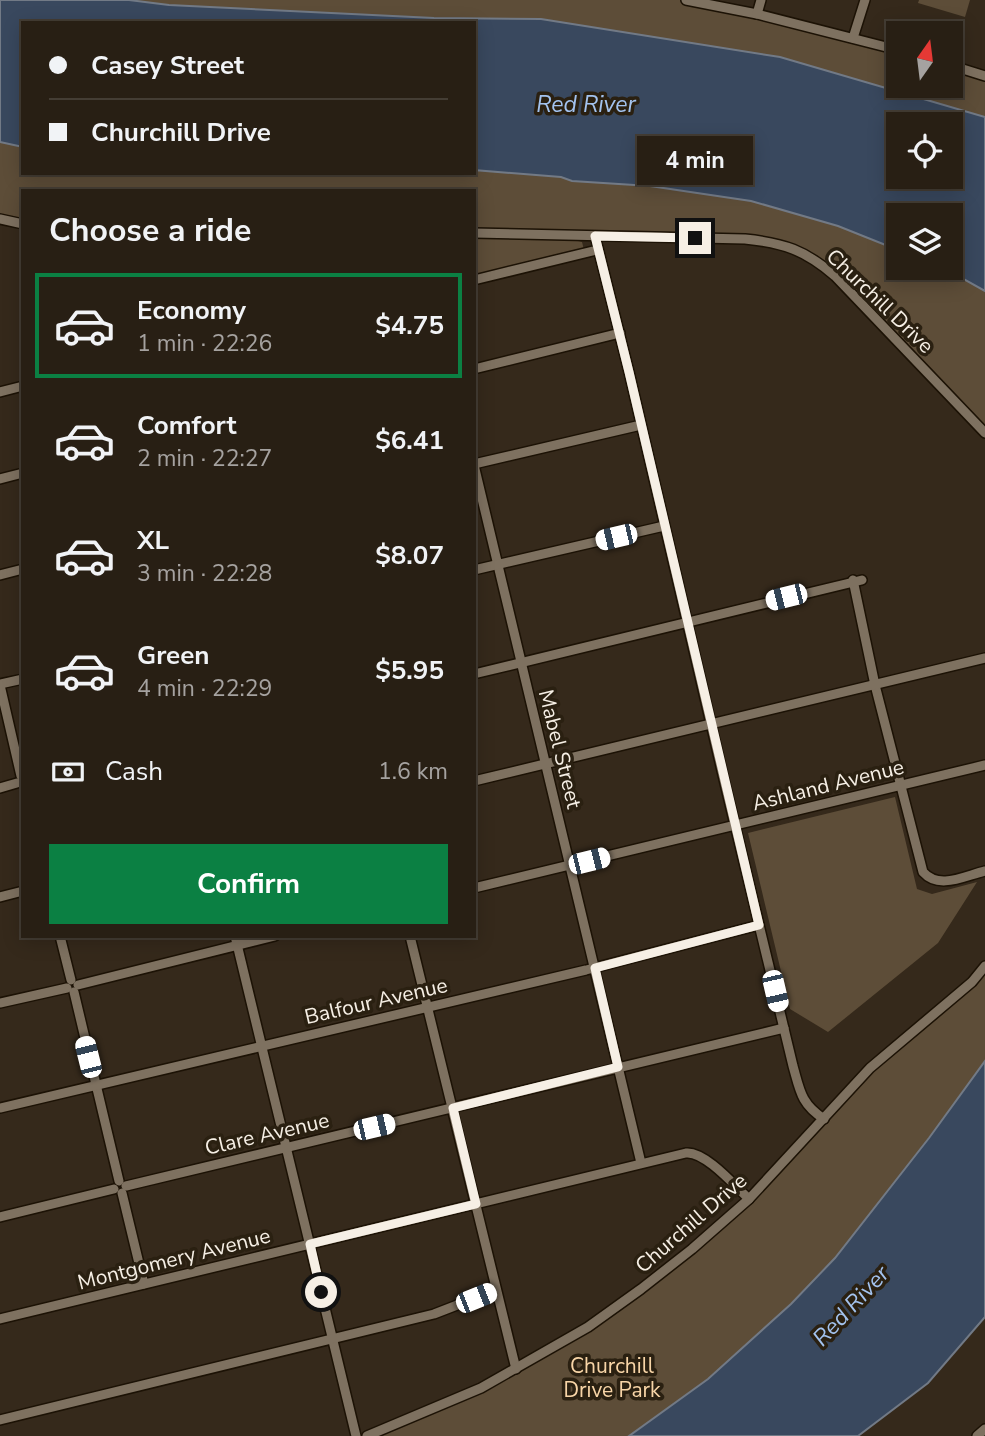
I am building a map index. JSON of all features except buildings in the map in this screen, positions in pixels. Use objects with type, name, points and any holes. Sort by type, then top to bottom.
[{"type":"street","points":[[685,0],[757,14],[886,47]]},
{"type":"street","points":[[757,14],[761,0]]},
{"type":"street","points":[[853,38],[865,0]]},
{"type":"street","points":[[963,69],[985,76]]},
{"type":"street","points":[[0,219],[21,224]]},
{"type":"street","name":"Churchill Drive","points":[[476,233],[745,239],[776,242],[800,250],[835,276],[985,433]]},
{"type":"street","points":[[595,236],[783,1028],[802,1099],[812,1111],[824,1119]]},
{"type":"street","points":[[476,280],[597,250]]},
{"type":"street","points":[[476,369],[620,333]]},
{"type":"street","points":[[0,392],[21,387]]},
{"type":"street","points":[[476,465],[641,425]]},
{"type":"street","points":[[0,479],[21,474]]},
{"type":"street","name":"Mabel Street","points":[[476,474],[641,1163]]},
{"type":"street","points":[[476,570],[664,526]]},
{"type":"street","points":[[0,575],[21,570]]},
{"type":"street","points":[[476,674],[858,580],[875,685],[923,872],[930,879],[942,882],[985,870]]},
{"type":"street","points":[[476,780],[985,658]]},
{"type":"street","points":[[0,788],[21,781],[0,685],[21,680]]},
{"type":"street","name":"Ashland Avenue","points":[[476,888],[985,765]]},
{"type":"street","points":[[0,897],[21,892]]},
{"type":"street","name":"Balfour Avenue","points":[[0,1108],[595,968],[759,925]]},
{"type":"street","points":[[60,938],[144,1284]]},
{"type":"street","points":[[0,1003],[236,941],[259,938]]},
{"type":"street","points":[[411,938],[516,1369]]},
{"type":"street","points":[[236,941],[356,1436]]},
{"type":"street","name":"Churchill Drive","points":[[368,1436],[449,1403],[516,1369],[588,1327],[641,1289],[749,1199],[882,1056],[972,982],[985,965]]},
{"type":"street","name":"Clare Avenue","points":[[0,1217],[783,1028]]},
{"type":"street","name":"Montgomery Avenue","points":[[0,1319],[686,1153],[699,1154],[749,1199]]},
{"type":"street","points":[[0,1420],[434,1314],[496,1290]]},
{"type":"street","points":[[977,1436],[985,1429]]},
{"type":"green space","points":[[129,0],[686,0],[886,48],[886,88],[780,57],[541,19],[434,18],[169,5]]},
{"type":"green space","points":[[919,0],[970,0],[965,17],[918,3]]},
{"type":"green space","points":[[963,71],[985,77],[985,117],[920,98],[963,98]]},
{"type":"green space","points":[[0,142],[21,147],[21,175],[476,175],[476,170],[650,186],[751,201],[838,226],[886,245],[886,280],[963,279],[985,291],[985,433],[835,276],[776,242],[476,233],[476,189],[21,189],[21,224],[0,219]]},
{"type":"green space","points":[[476,238],[571,239],[582,242],[584,250],[476,275]]},
{"type":"green space","points":[[895,797],[917,889],[932,894],[977,882],[938,943],[828,1032],[790,1009],[748,833]]},
{"type":"green space","name":"Churchill Drive Park","points":[[985,966],[985,1061],[835,1258],[791,1304],[708,1379],[629,1436],[367,1436],[417,1417],[588,1327],[715,1229],[870,1068]]},
{"type":"water","name":"Red River","points":[[0,0],[129,0],[169,5],[434,18],[541,19],[780,57],[886,88],[886,98],[920,98],[985,117],[985,291],[963,279],[963,203],[886,203],[886,245],[838,226],[751,201],[650,186],[476,170],[476,21],[21,21],[21,147],[0,142]]},
{"type":"water","name":"Red River","points":[[985,1061],[985,1317],[928,1383],[858,1436],[629,1436],[708,1379],[791,1304],[835,1258]]},
{"type":"route","points":[[321,1292],[310,1244],[476,1204],[453,1108],[618,1067],[595,968],[759,925],[595,236],[695,238]]}]
